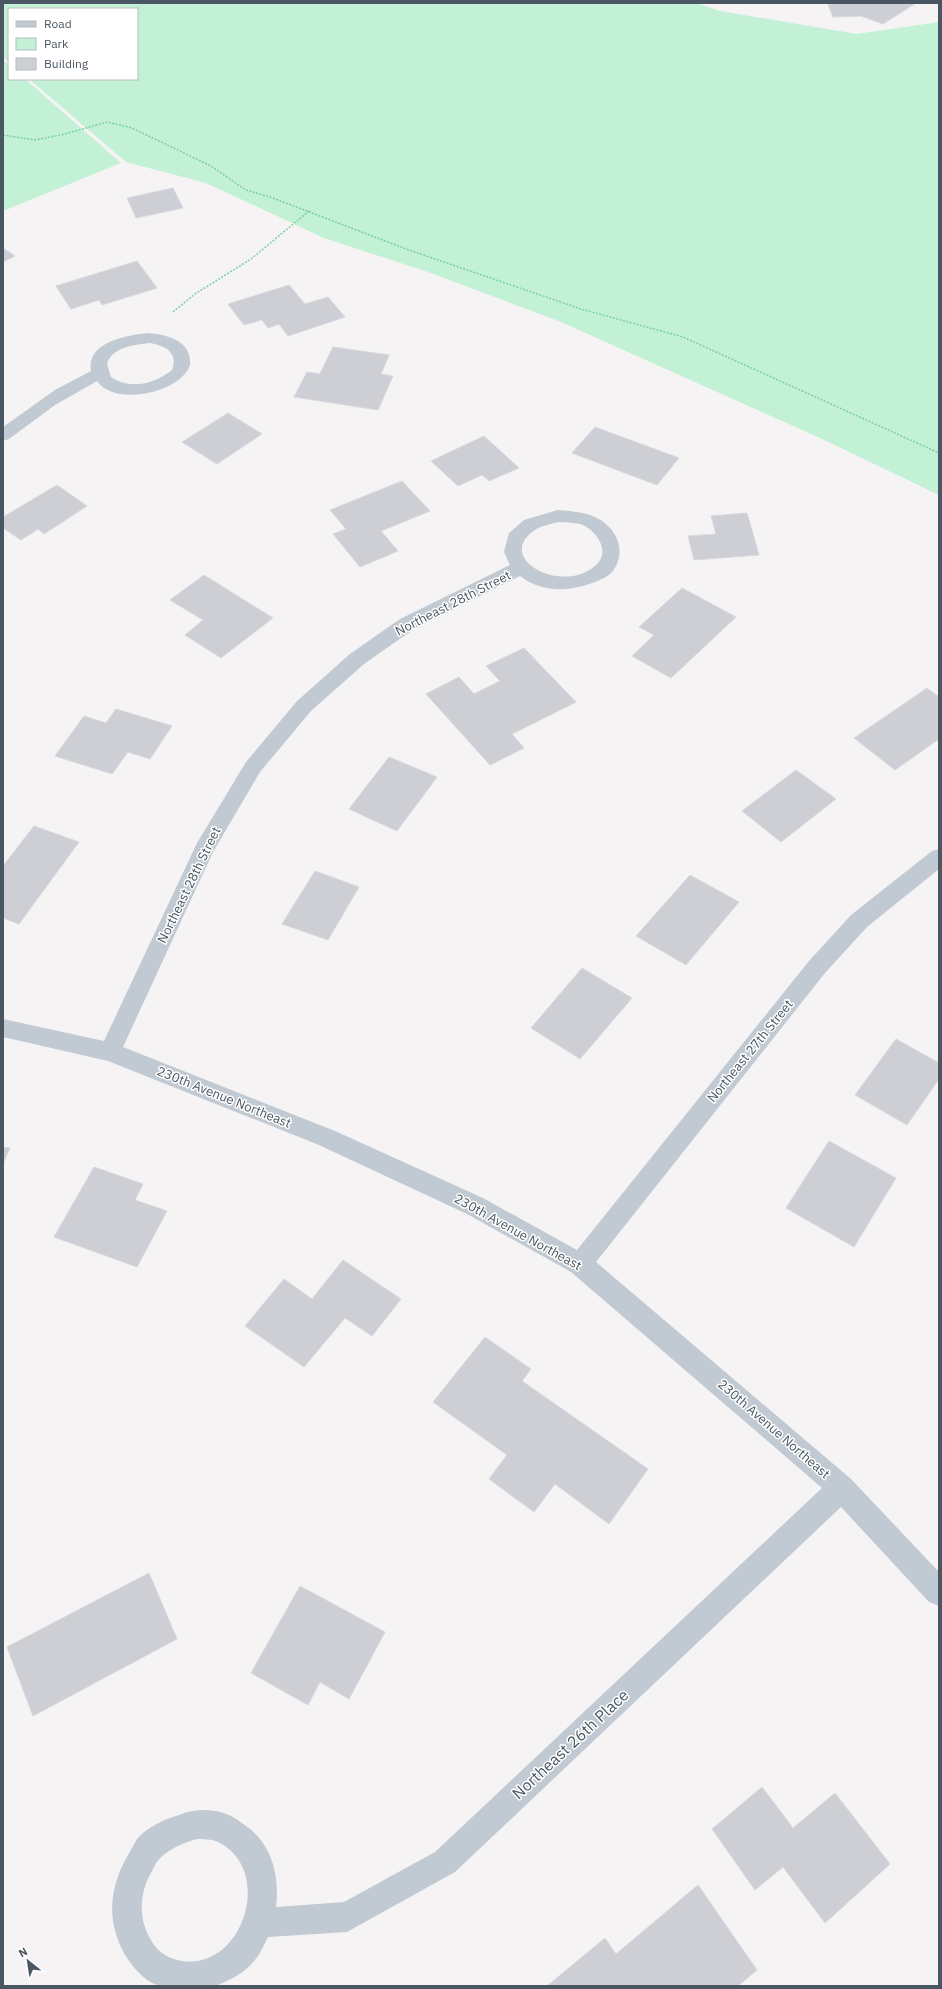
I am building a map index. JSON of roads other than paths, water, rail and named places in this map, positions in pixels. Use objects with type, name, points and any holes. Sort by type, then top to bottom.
[{"type":"street","points":[[149,338],[161,340],[172,344],[179,351],[183,359],[182,367],[176,376],[167,382],[141,390],[115,387],[106,381],[100,374],[98,365],[102,356],[110,348],[121,342],[149,338]]},
{"type":"street","points":[[3,435],[52,397],[75,384],[100,374]]},
{"type":"street","name":"Northeast 28th Street","points":[[558,516],[575,517],[591,522],[603,531],[610,541],[612,551],[610,562],[602,571],[591,578],[577,583],[561,584],[545,582],[531,576],[520,568],[513,557],[512,545],[517,534],[527,525],[547,518],[558,516]]},
{"type":"street","name":"Northeast 28th Street","points":[[110,1052],[204,849],[253,767],[304,706],[356,659],[407,624],[520,568]]},
{"type":"street","name":"Northeast 27th Street","points":[[580,1264],[817,966],[859,921],[939,856]]},
{"type":"street","name":"230th Avenue Northeast","points":[[3,1028],[110,1052],[334,1141],[475,1206],[580,1264],[842,1488],[939,1592]]},
{"type":"street","name":"Northeast 26th Place","points":[[258,1923],[347,1918],[445,1862],[842,1488]]},
{"type":"street","points":[[197,1824],[222,1827],[244,1842],[259,1864],[263,1893],[258,1923],[244,1950],[220,1969],[193,1978],[167,1974],[144,1958],[130,1934],[126,1904],[133,1875],[148,1849],[171,1832],[197,1824]]}]
